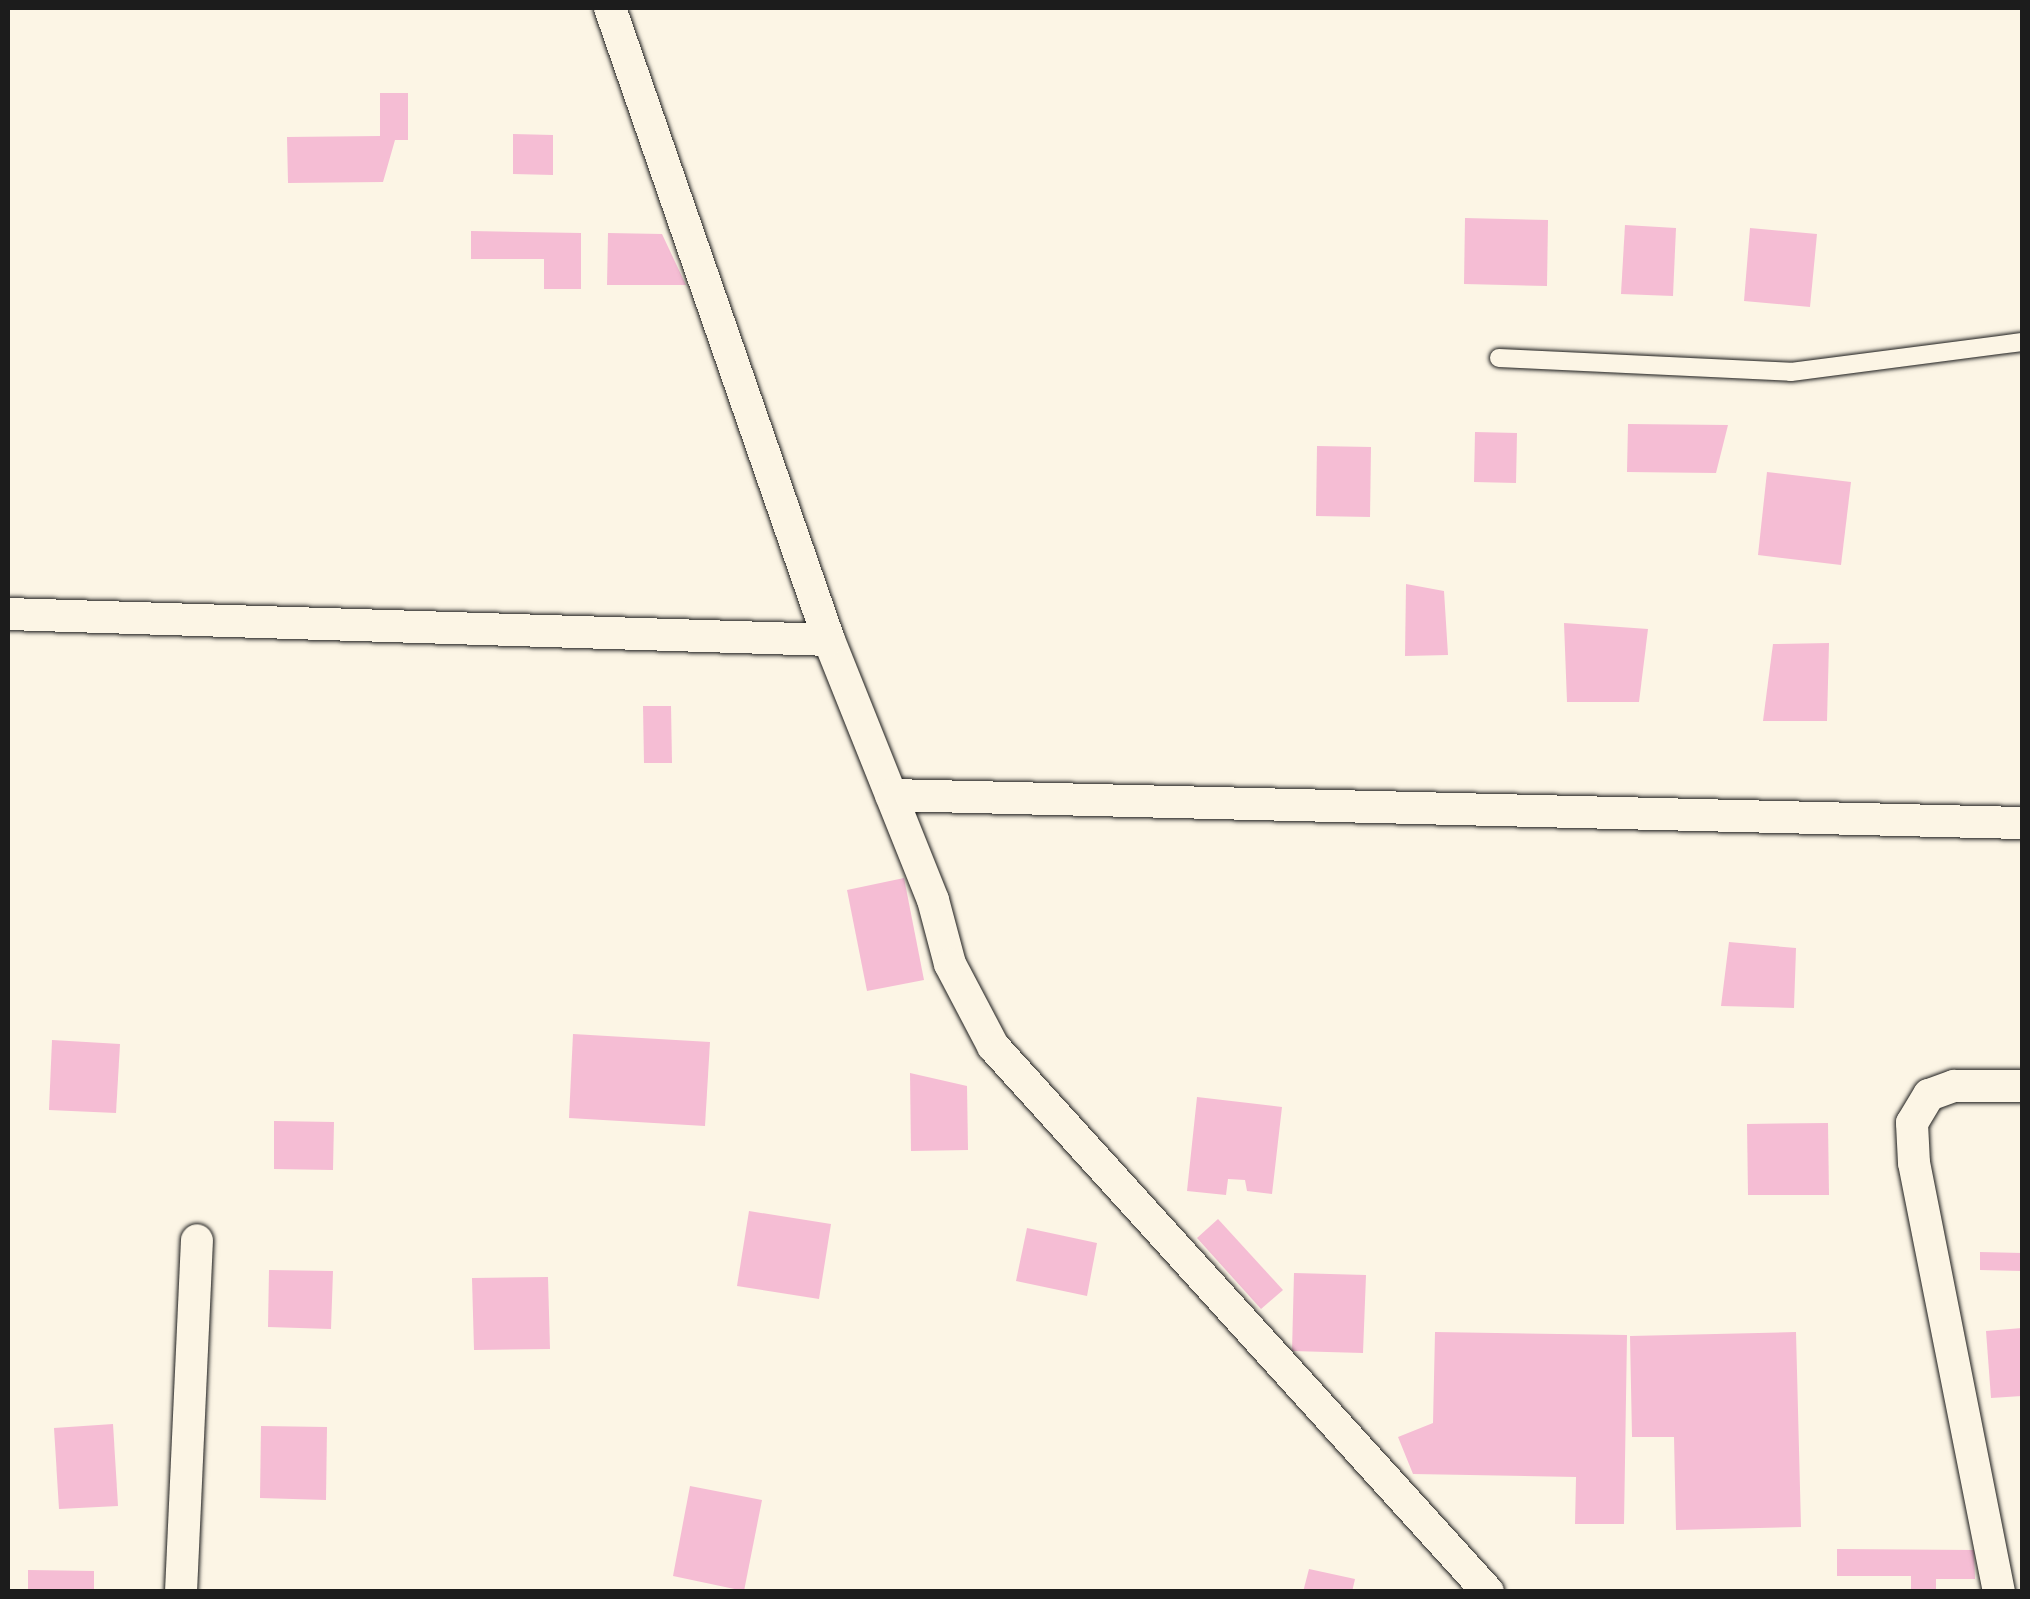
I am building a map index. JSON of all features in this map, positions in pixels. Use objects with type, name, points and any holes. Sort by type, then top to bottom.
[{"type":"street","points":[[610,8],[829,640],[891,796],[950,964],[992,1046],[1488,1592]]},
{"type":"street","points":[[8,614],[829,640]]},
{"type":"street","points":[[891,796],[2022,823]]},
{"type":"street","points":[[1999,1592],[1914,1163],[1912,1124],[1930,1095],[1954,1086],[2022,1086]]},
{"type":"street","points":[[181,1592],[197,1240]]},
{"type":"lane","points":[[1499,358],[1790,372],[2022,342]]},
{"type":"building","points":[[380,93],[408,93],[408,140],[395,140],[383,182],[288,183],[287,137],[380,136]]},
{"type":"building","points":[[513,134],[553,135],[553,175],[513,174]]},
{"type":"building","points":[[1465,218],[1548,220],[1547,286],[1464,284]]},
{"type":"building","points":[[1625,225],[1676,228],[1673,296],[1621,294]]},
{"type":"building","points":[[1750,228],[1817,234],[1810,307],[1744,301]]},
{"type":"building","points":[[471,231],[581,233],[581,289],[544,289],[544,259],[471,259]]},
{"type":"building","points":[[608,233],[662,234],[686,285],[607,285]]},
{"type":"building","points":[[1628,424],[1728,425],[1716,473],[1627,472]]},
{"type":"building","points":[[1475,432],[1517,433],[1516,483],[1474,482]]},
{"type":"building","points":[[1317,446],[1371,447],[1370,517],[1316,516]]},
{"type":"building","points":[[1767,472],[1851,482],[1841,565],[1758,555]]},
{"type":"building","points":[[1406,584],[1444,591],[1448,655],[1405,656]]},
{"type":"building","points":[[1564,623],[1648,629],[1639,702],[1567,702]]},
{"type":"building","points":[[1829,643],[1827,721],[1763,721],[1773,644]]},
{"type":"building","points":[[643,706],[671,706],[672,763],[644,763]]},
{"type":"building","points":[[904,878],[924,980],[867,991],[847,890]]},
{"type":"building","points":[[1729,942],[1796,948],[1794,1008],[1721,1006]]},
{"type":"building","points":[[573,1034],[710,1042],[705,1126],[569,1118]]},
{"type":"building","points":[[52,1040],[120,1044],[116,1113],[49,1110]]},
{"type":"building","points":[[910,1073],[967,1086],[968,1150],[911,1151]]},
{"type":"building","points":[[1197,1097],[1282,1107],[1272,1194],[1247,1191],[1245,1180],[1228,1179],[1226,1195],[1187,1191]]},
{"type":"building","points":[[274,1121],[334,1122],[333,1170],[274,1169]]},
{"type":"building","points":[[1828,1123],[1829,1195],[1748,1195],[1747,1124]]},
{"type":"building","points":[[749,1211],[831,1224],[819,1299],[737,1286]]},
{"type":"building","points":[[1218,1219],[1283,1290],[1261,1309],[1197,1238]]},
{"type":"building","points":[[1027,1228],[1097,1243],[1087,1296],[1016,1281]]},
{"type":"building","points":[[1980,1252],[2022,1253],[2022,1271],[1980,1270]]},
{"type":"building","points":[[269,1270],[333,1271],[331,1329],[268,1327]]},
{"type":"building","points":[[1294,1273],[1366,1275],[1363,1353],[1292,1351]]},
{"type":"building","points":[[548,1277],[550,1349],[474,1350],[472,1278]]},
{"type":"building","points":[[2022,1328],[2022,1396],[1991,1398],[1986,1331]]},
{"type":"building","points":[[1435,1332],[1627,1335],[1624,1524],[1575,1524],[1576,1477],[1413,1474],[1398,1437],[1433,1423]]},
{"type":"building","points":[[1796,1332],[1801,1527],[1676,1530],[1674,1437],[1632,1437],[1630,1336]]},
{"type":"building","points":[[113,1424],[118,1506],[59,1509],[54,1428]]},
{"type":"building","points":[[261,1426],[327,1427],[326,1500],[260,1498]]},
{"type":"building","points":[[690,1486],[762,1500],[744,1591],[673,1576]]},
{"type":"building","points":[[1837,1549],[1974,1550],[1975,1579],[1936,1579],[1936,1592],[1911,1592],[1911,1576],[1837,1576]]},
{"type":"building","points":[[1309,1569],[1355,1579],[1352,1592],[1303,1592]]},
{"type":"building","points":[[28,1570],[94,1571],[94,1592],[28,1592]]}]
